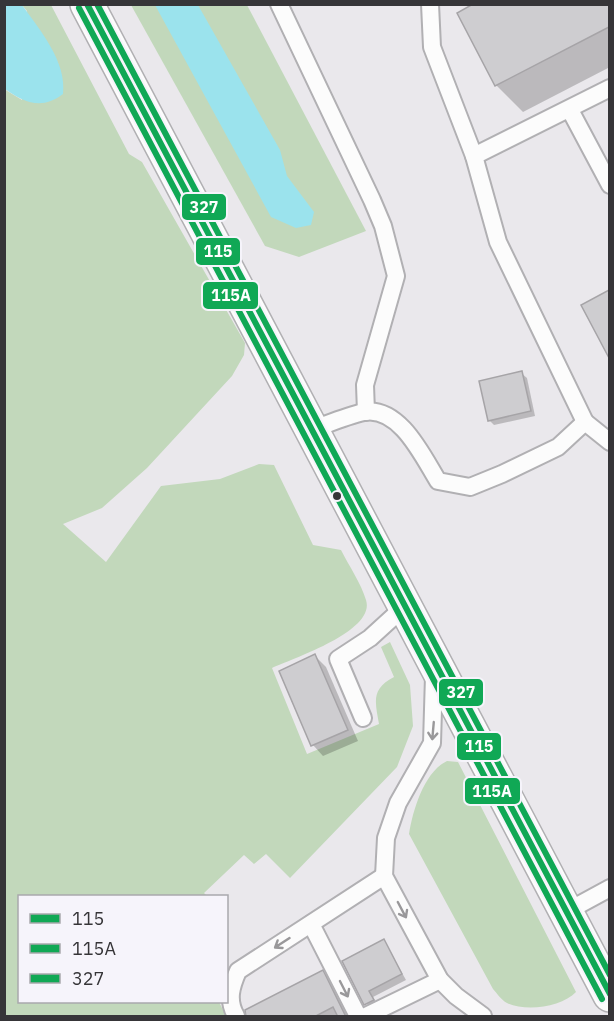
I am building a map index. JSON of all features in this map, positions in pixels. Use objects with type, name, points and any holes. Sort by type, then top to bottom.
[{"type":"main road","points":[[87,4],[609,995]]},
{"type":"lane","points":[[279,4],[372,200],[383,226],[396,276],[365,385],[366,412]]},
{"type":"lane","points":[[430,4],[432,47],[474,156],[498,242],[585,422],[609,442]]},
{"type":"lane","points":[[474,156],[570,110],[609,88]]},
{"type":"lane","points":[[570,110],[609,185]]},
{"type":"lane","points":[[311,430],[366,412],[389,418],[405,429],[438,481],[470,487],[558,447],[585,422]]},
{"type":"lane","points":[[363,718],[338,659],[370,638],[404,606]]},
{"type":"lane","points":[[429,652],[434,672],[432,743],[398,803],[386,838],[384,876],[440,980],[483,1017]]},
{"type":"lane","points":[[236,1017],[231,1008],[230,990],[238,971],[384,876]]},
{"type":"lane","points":[[564,913],[609,888]]},
{"type":"lane","points":[[311,924],[358,1017]]},
{"type":"lane","points":[[366,1017],[440,980]]},
{"type":"green space","points":[[22,5],[51,5],[129,154],[142,162],[245,343],[244,355],[232,376],[147,468],[102,508],[63,524],[106,562],[161,486],[220,479],[259,464],[274,465],[313,545],[341,550],[366,600],[366,611],[359,622],[346,633],[272,668],[307,754],[379,724],[376,696],[381,686],[394,677],[381,647],[390,642],[410,685],[413,726],[397,767],[290,878],[266,854],[254,864],[244,855],[204,893],[206,895],[18,895],[18,1003],[220,1003],[226,1016],[5,1016],[4,89],[22,100],[27,11]]},
{"type":"green space","points":[[131,5],[247,5],[366,231],[299,257],[265,246]]},
{"type":"green space","points":[[447,761],[458,762],[576,992],[562,1001],[543,1007],[524,1007],[507,1003],[501,998],[493,989],[409,834],[413,814],[426,783],[439,766]]},
{"type":"water","points":[[4,5],[22,5],[57,58],[63,82],[63,94],[55,99],[34,103],[5,89]]},
{"type":"water","points":[[155,5],[198,5],[280,150],[287,176],[314,212],[311,225],[296,228],[271,217]]},
{"type":"building","points":[[473,4],[609,4],[609,27],[495,86],[457,13]]},
{"type":"building","points":[[609,290],[609,358],[581,305]]},
{"type":"building","points":[[522,371],[531,411],[488,421],[479,381]]},
{"type":"building","points":[[315,654],[348,730],[311,746],[279,671]]},
{"type":"building","points":[[384,939],[402,974],[369,991],[374,1000],[364,1005],[342,961]]},
{"type":"building","points":[[323,970],[346,1017],[338,1017],[333,1007],[314,1017],[246,1017],[245,1010]]},
{"type":"transit line","name":"115","points":[[87,4],[610,994]]},
{"type":"transit line","name":"327","points":[[97,4],[610,975]]},
{"type":"transit line","name":"115А","points":[[79,8],[602,999]]}]
